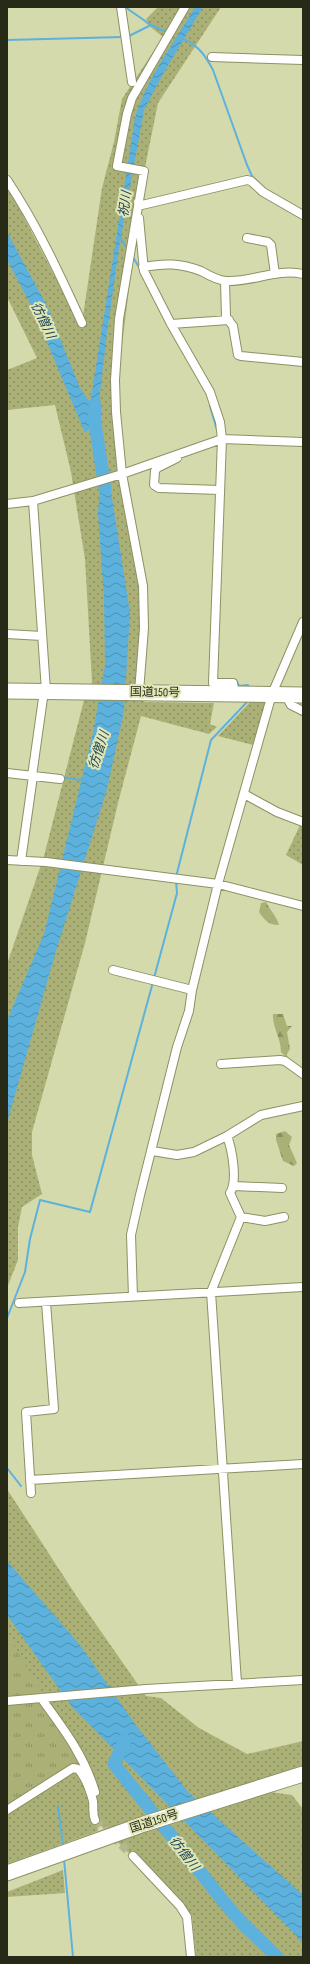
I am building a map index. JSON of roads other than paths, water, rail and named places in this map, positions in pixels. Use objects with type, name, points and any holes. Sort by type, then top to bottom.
[{"type":"highway","name":"国道150号","points":[[7,691],[303,695]]},
{"type":"highway","name":"国道150号","points":[[7,1873],[144,1824],[303,1774]]},
{"type":"street","points":[[121,7],[132,82]]},
{"type":"street","points":[[140,692],[144,628],[142,586],[122,474],[116,412],[116,350],[144,171],[117,166],[127,114],[132,98],[185,7]]},
{"type":"street","points":[[212,56],[303,60]]},
{"type":"street","points":[[7,180],[19,198],[62,278],[82,323]]},
{"type":"street","points":[[138,204],[142,205],[247,180],[263,192],[303,215]]},
{"type":"street","points":[[138,204],[143,267],[149,284],[210,392],[220,422],[213,683],[233,683],[234,694]]},
{"type":"street","points":[[247,238],[268,242],[271,245],[275,274]]},
{"type":"street","points":[[143,267],[165,263],[176,264],[190,267],[225,282],[281,272],[303,274]]},
{"type":"street","points":[[225,282],[226,317],[233,326],[238,354],[241,356],[303,362]]},
{"type":"street","points":[[171,324],[229,320]]},
{"type":"street","points":[[7,504],[34,501],[72,488],[122,474],[220,440],[303,442]]},
{"type":"street","points":[[188,450],[183,455],[157,468],[155,471],[154,485],[158,488],[218,490]]},
{"type":"street","points":[[21,861],[32,774],[45,691],[34,501]]},
{"type":"street","points":[[133,1298],[131,1235],[178,1047],[189,1011],[192,990],[218,884],[244,794],[303,622]]},
{"type":"street","points":[[7,634],[42,636]]},
{"type":"street","points":[[279,694],[291,705],[303,711]]},
{"type":"street","points":[[7,773],[32,774],[60,779]]},
{"type":"street","points":[[244,794],[277,812],[303,822]]},
{"type":"street","points":[[7,860],[46,862],[218,884],[303,906]]},
{"type":"street","points":[[113,970],[192,990]]},
{"type":"street","points":[[221,1064],[280,1060],[285,1061],[303,1074]]},
{"type":"street","points":[[152,1151],[177,1155],[207,1147],[261,1115],[303,1106]]},
{"type":"street","points":[[227,1136],[231,1147],[234,1186],[230,1192],[241,1217],[211,1292],[237,1683]]},
{"type":"street","points":[[234,1186],[282,1188]]},
{"type":"street","points":[[241,1217],[265,1220],[284,1217]]},
{"type":"street","points":[[19,1303],[133,1298],[303,1287]]},
{"type":"street","points":[[31,1493],[26,1412],[54,1409],[46,1302]]},
{"type":"street","points":[[30,1480],[303,1464]]},
{"type":"street","points":[[7,1701],[146,1689],[303,1680]]},
{"type":"street","points":[[7,1810],[73,1768],[78,1769],[85,1779],[93,1803],[93,1816],[99,1804],[88,1769],[72,1740],[41,1698]]},
{"type":"street","points":[[133,1856],[180,1906],[187,1917],[191,1957]]},
{"type":"water","name":"祝川","points":[[195,7],[203,7],[163,74],[144,110],[119,248],[107,333],[100,393],[101,417],[85,433],[33,309],[7,260],[7,232],[47,306],[80,388],[89,401],[91,398],[135,118],[146,89]]},
{"type":"water","points":[[104,447],[130,613],[124,711],[107,789],[56,951],[7,1123],[7,1020],[44,934],[93,733],[105,665],[104,598],[98,513]]},
{"type":"water","points":[[7,1561],[80,1645],[135,1724],[189,1793],[303,1895],[303,1945],[296,1935],[72,1707],[7,1615]]},
{"type":"waterway","points":[[125,7],[151,25],[168,33]]},
{"type":"waterway","points":[[127,37],[151,25]]},
{"type":"waterway","points":[[7,40],[123,37]]},
{"type":"waterway","points":[[183,39],[201,52],[213,70],[247,165],[252,176],[259,183]]},
{"type":"waterway","points":[[120,237],[128,250]]},
{"type":"waterway","points":[[133,257],[140,269]]},
{"type":"waterway","points":[[210,406],[217,430]]},
{"type":"waterway","name":"彷僧川","points":[[95,407],[94,417],[105,488]]},
{"type":"waterway","points":[[233,680],[236,680],[239,686],[248,685],[248,689]]},
{"type":"waterway","points":[[176,877],[211,740],[248,701]]},
{"type":"waterway","points":[[62,777],[85,781]]},
{"type":"waterway","points":[[154,978],[177,893],[176,881]]},
{"type":"waterway","points":[[7,1318],[25,1272],[30,1239],[40,1200],[90,1212],[153,982]]},
{"type":"waterway","points":[[7,1468],[21,1486]]},
{"type":"waterway","name":"彷僧川","points":[[125,1740],[114,1764],[224,1902],[243,1924],[277,1957]]},
{"type":"waterway","points":[[58,1806],[63,1846]]},
{"type":"waterway","points":[[64,1859],[73,1957]]},
{"type":"tunnel","points":[[95,1820],[133,1856]]}]
